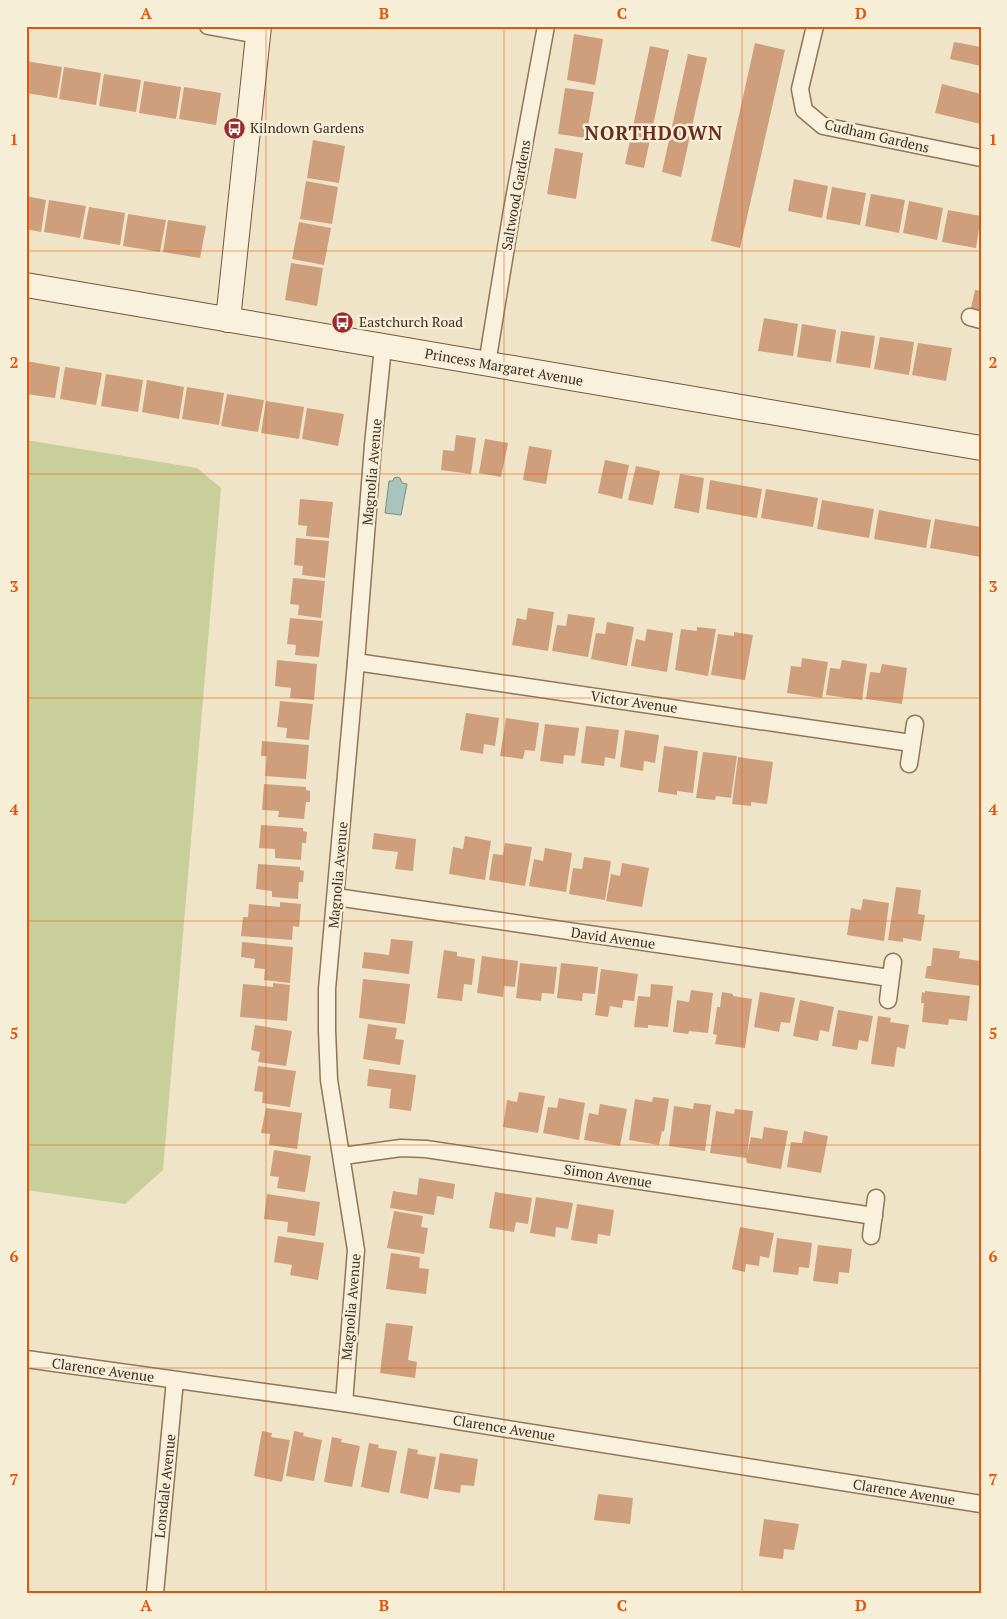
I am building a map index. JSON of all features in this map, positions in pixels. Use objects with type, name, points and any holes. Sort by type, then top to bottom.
[{"type":"main road","points":[[228,320],[259,31]]},
{"type":"main road","name":"Princess Margaret Avenue","points":[[26,285],[981,448]]},
{"type":"street","points":[[208,26],[259,31]]},
{"type":"street","name":"Saltwood Gardens","points":[[487,364],[512,210],[546,26]]},
{"type":"street","name":"Cudham Gardens","points":[[815,26],[800,88],[804,110],[823,126],[981,158]]},
{"type":"street","name":"Magnolia Avenue","points":[[344,1403],[356,1250],[343,1156],[329,1080],[327,989],[383,346]]},
{"type":"street","name":"Victor Avenue","points":[[356,662],[911,743]]},
{"type":"street","points":[[909,764],[915,724]]},
{"type":"street","name":"David Avenue","points":[[336,897],[891,970],[888,1000]]},
{"type":"street","name":"Simon Avenue","points":[[343,1156],[401,1148],[426,1149],[874,1216]]},
{"type":"street","points":[[871,1236],[876,1198]]},
{"type":"street","name":"Clarence Avenue","points":[[26,1359],[344,1403],[981,1504]]},
{"type":"street","name":"Lonsdale Avenue","points":[[155,1593],[175,1380]]},
{"type":"green space","points":[[26,440],[197,468],[221,488],[163,1170],[125,1204],[26,1190]]},
{"type":"water","points":[[397,477],[400,478],[402,483],[407,484],[401,515],[385,513],[389,481],[393,481]]},
{"type":"building","points":[[574,34],[603,39],[595,85],[567,80]]},
{"type":"building","points":[[954,42],[981,47],[981,66],[950,59]]},
{"type":"building","points":[[755,43],[785,50],[740,248],[711,241]]},
{"type":"building","points":[[650,46],[669,50],[644,168],[625,164]]},
{"type":"building","points":[[688,54],[707,58],[681,177],[662,172]]},
{"type":"building","points":[[26,61],[62,67],[57,98],[26,93]]},
{"type":"building","points":[[64,67],[101,73],[96,105],[59,99]]},
{"type":"building","points":[[104,74],[141,80],[136,112],[99,106]]},
{"type":"building","points":[[144,81],[181,87],[176,119],[139,113]]},
{"type":"building","points":[[942,84],[981,94],[981,124],[935,113]]},
{"type":"building","points":[[184,87],[221,93],[216,125],[179,119]]},
{"type":"building","points":[[565,88],[594,92],[586,138],[558,134]]},
{"type":"building","points":[[313,140],[345,146],[339,183],[307,178]]},
{"type":"building","points":[[555,148],[583,153],[576,199],[547,194]]},
{"type":"building","points":[[794,179],[828,186],[822,218],[788,211]]},
{"type":"building","points":[[306,181],[338,187],[332,224],[300,219]]},
{"type":"building","points":[[832,187],[866,193],[860,225],[826,219]]},
{"type":"building","points":[[871,194],[905,200],[899,233],[865,226]]},
{"type":"building","points":[[26,196],[46,200],[41,232],[26,229]]},
{"type":"building","points":[[49,200],[86,206],[80,238],[44,232]]},
{"type":"building","points":[[909,201],[943,208],[937,240],[903,233]]},
{"type":"building","points":[[89,207],[125,213],[120,245],[83,239]]},
{"type":"building","points":[[948,210],[981,216],[976,248],[942,242]]},
{"type":"building","points":[[128,214],[166,220],[160,252],[123,246]]},
{"type":"building","points":[[168,220],[206,226],[200,258],[163,252]]},
{"type":"building","points":[[299,222],[331,228],[324,265],[292,259]]},
{"type":"building","points":[[291,263],[323,268],[317,306],[285,300]]},
{"type":"building","points":[[975,290],[981,291],[981,310],[971,308]]},
{"type":"building","points":[[764,318],[798,324],[793,356],[758,351]]},
{"type":"building","points":[[802,324],[836,330],[831,362],[797,357]]},
{"type":"building","points":[[841,331],[875,336],[870,368],[836,363]]},
{"type":"building","points":[[880,337],[914,342],[909,375],[874,369]]},
{"type":"building","points":[[918,343],[952,348],[946,381],[912,375]]},
{"type":"building","points":[[26,361],[60,367],[55,398],[26,394]]},
{"type":"building","points":[[65,367],[102,373],[96,405],[60,399]]},
{"type":"building","points":[[106,374],[143,380],[138,412],[101,406]]},
{"type":"building","points":[[147,380],[184,387],[179,419],[142,412]]},
{"type":"building","points":[[187,387],[224,393],[219,425],[182,419]]},
{"type":"building","points":[[227,394],[264,400],[258,432],[221,426]]},
{"type":"building","points":[[266,401],[304,407],[299,439],[261,433]]},
{"type":"building","points":[[307,408],[344,414],[338,446],[302,439]]},
{"type":"building","points":[[456,435],[476,438],[471,474],[441,470],[443,450],[454,451]]},
{"type":"building","points":[[485,439],[508,443],[501,477],[479,473]]},
{"type":"building","points":[[529,446],[552,450],[546,484],[523,480]]},
{"type":"building","points":[[605,460],[629,465],[622,499],[598,493]]},
{"type":"building","points":[[636,466],[660,471],[653,505],[628,500]]},
{"type":"building","points":[[680,474],[704,478],[699,513],[674,508]]},
{"type":"building","points":[[710,480],[762,489],[757,518],[706,509]]},
{"type":"building","points":[[766,489],[818,498],[813,527],[761,518]]},
{"type":"building","points":[[300,499],[333,502],[329,538],[306,536],[307,526],[298,525]]},
{"type":"building","points":[[822,500],[874,509],[869,538],[817,529]]},
{"type":"building","points":[[879,510],[931,520],[926,548],[874,539]]},
{"type":"building","points":[[935,519],[981,527],[981,557],[930,548]]},
{"type":"building","points":[[296,538],[329,541],[325,578],[302,575],[303,566],[294,565]]},
{"type":"building","points":[[293,578],[325,581],[321,618],[298,615],[299,605],[290,604]]},
{"type":"building","points":[[528,608],[554,612],[548,651],[512,645],[517,618],[526,620]]},
{"type":"building","points":[[568,614],[595,618],[588,657],[552,651],[557,625],[566,626]]},
{"type":"building","points":[[290,618],[323,621],[319,657],[295,655],[296,645],[287,644]]},
{"type":"building","points":[[607,622],[634,627],[627,666],[591,659],[596,633],[605,634]]},
{"type":"building","points":[[697,627],[716,629],[708,676],[675,670],[681,629],[697,631]]},
{"type":"building","points":[[647,629],[673,633],[667,672],[631,666],[636,639],[645,641]]},
{"type":"building","points":[[734,632],[753,635],[745,680],[711,675],[718,634],[734,636]]},
{"type":"building","points":[[802,658],[828,662],[822,698],[787,693],[791,666],[801,667]]},
{"type":"building","points":[[277,660],[317,664],[314,700],[290,698],[291,688],[275,686]]},
{"type":"building","points":[[842,660],[867,664],[862,700],[826,695],[830,668],[840,669]]},
{"type":"building","points":[[882,664],[907,668],[902,704],[866,699],[870,672],[880,673]]},
{"type":"building","points":[[280,701],[313,704],[309,740],[286,738],[287,728],[277,727]]},
{"type":"building","points":[[466,713],[499,718],[495,746],[484,744],[483,754],[460,750]]},
{"type":"building","points":[[506,718],[539,723],[535,751],[525,750],[523,759],[500,756]]},
{"type":"building","points":[[545,724],[579,728],[575,756],[564,755],[563,764],[540,761]]},
{"type":"building","points":[[586,726],[619,730],[615,759],[605,757],[604,766],[581,763]]},
{"type":"building","points":[[625,730],[659,735],[655,763],[644,761],[643,771],[620,767]]},
{"type":"building","points":[[262,741],[309,745],[306,779],[265,776],[267,756],[261,756]]},
{"type":"building","points":[[664,746],[698,751],[693,793],[677,791],[677,795],[658,792]]},
{"type":"building","points":[[703,752],[737,756],[731,798],[716,796],[715,800],[696,798]]},
{"type":"building","points":[[738,757],[773,762],[767,804],[751,802],[751,806],[732,804]]},
{"type":"building","points":[[264,784],[306,787],[306,790],[310,791],[310,802],[306,802],[304,819],[278,817],[279,811],[262,810]]},
{"type":"building","points":[[261,825],[303,828],[303,831],[307,832],[306,843],[302,843],[301,860],[275,858],[275,849],[259,848]]},
{"type":"building","points":[[374,833],[416,839],[413,871],[395,869],[398,852],[372,849]]},
{"type":"building","points":[[465,836],[491,841],[485,880],[449,874],[453,847],[463,849]]},
{"type":"building","points":[[505,843],[532,847],[525,886],[489,880],[493,854],[503,855]]},
{"type":"building","points":[[545,848],[572,853],[566,892],[529,886],[534,859],[543,861]]},
{"type":"building","points":[[584,857],[611,861],[605,900],[569,894],[573,868],[582,869]]},
{"type":"building","points":[[622,863],[649,868],[642,907],[606,901],[611,874],[620,876]]},
{"type":"building","points":[[258,864],[300,867],[300,870],[304,871],[303,882],[299,882],[298,899],[272,897],[272,891],[256,889]]},
{"type":"building","points":[[896,887],[921,890],[918,914],[925,915],[921,941],[903,938],[903,942],[888,940]]},
{"type":"building","points":[[863,899],[889,903],[884,941],[847,935],[851,908],[861,910]]},
{"type":"building","points":[[280,902],[301,904],[299,927],[293,926],[292,940],[241,936],[243,917],[248,917],[249,904],[280,907]]},
{"type":"building","points":[[391,939],[413,941],[409,974],[362,968],[364,952],[389,955]]},
{"type":"building","points":[[242,942],[293,947],[290,983],[264,980],[265,969],[254,968],[255,959],[241,957]]},
{"type":"building","points":[[933,948],[960,951],[959,958],[981,961],[981,986],[925,978],[927,966],[931,966]]},
{"type":"building","points":[[444,950],[457,952],[457,956],[475,959],[472,985],[464,984],[462,1001],[437,998]]},
{"type":"building","points":[[482,956],[518,961],[515,987],[504,986],[503,997],[477,993]]},
{"type":"building","points":[[520,963],[557,967],[554,994],[542,993],[541,1001],[516,998]]},
{"type":"building","points":[[561,963],[598,967],[595,994],[583,993],[582,1001],[557,998]]},
{"type":"building","points":[[601,969],[638,974],[634,1001],[623,1000],[622,1008],[610,1006],[608,1017],[595,1015]]},
{"type":"building","points":[[363,979],[410,984],[405,1024],[359,1018]]},
{"type":"building","points":[[273,983],[290,985],[287,1021],[240,1017],[243,984],[273,987]]},
{"type":"building","points":[[651,984],[673,986],[668,1027],[648,1025],[648,1028],[634,1027],[638,996],[650,997]]},
{"type":"building","points":[[691,990],[713,993],[708,1033],[689,1031],[688,1034],[673,1032],[677,1000],[689,1002]]},
{"type":"building","points":[[925,991],[970,996],[967,1021],[949,1019],[948,1025],[922,1022],[924,1003],[921,1003],[922,992],[925,993]]},
{"type":"building","points":[[722,992],[752,999],[745,1048],[715,1044],[717,1035],[713,1034],[717,1007],[720,1007]]},
{"type":"building","points":[[760,992],[795,998],[790,1023],[781,1022],[779,1032],[754,1027]]},
{"type":"building","points":[[800,1000],[834,1007],[829,1032],[820,1030],[818,1041],[793,1036]]},
{"type":"building","points":[[838,1010],[873,1016],[868,1042],[859,1040],[857,1050],[832,1046]]},
{"type":"building","points":[[878,1016],[891,1018],[890,1022],[909,1025],[905,1049],[897,1047],[894,1067],[871,1064]]},
{"type":"building","points":[[368,1024],[397,1028],[395,1039],[404,1040],[400,1065],[363,1059]]},
{"type":"building","points":[[255,1025],[292,1031],[286,1066],[258,1062],[260,1052],[251,1050]]},
{"type":"building","points":[[258,1066],[296,1071],[290,1107],[262,1103],[263,1092],[254,1091]]},
{"type":"building","points":[[369,1069],[416,1075],[411,1111],[389,1108],[391,1089],[367,1086]]},
{"type":"building","points":[[519,1092],[545,1096],[538,1133],[503,1127],[507,1100],[517,1102]]},
{"type":"building","points":[[653,1097],[669,1099],[664,1132],[662,1131],[659,1145],[629,1140],[635,1099],[652,1102]]},
{"type":"building","points":[[559,1098],[585,1103],[579,1140],[543,1133],[548,1107],[557,1108]]},
{"type":"building","points":[[694,1103],[711,1105],[705,1151],[669,1146],[674,1106],[693,1109]]},
{"type":"building","points":[[600,1104],[627,1109],[620,1146],[584,1140],[589,1113],[598,1115]]},
{"type":"building","points":[[266,1108],[302,1113],[297,1149],[269,1145],[270,1134],[261,1133]]},
{"type":"building","points":[[735,1109],[753,1111],[747,1155],[751,1137],[762,1139],[764,1127],[788,1131],[781,1169],[747,1163],[746,1158],[710,1153],[716,1111],[734,1114]]},
{"type":"building","points":[[804,1131],[828,1136],[821,1173],[787,1167],[791,1142],[802,1143]]},
{"type":"building","points":[[274,1150],[311,1156],[305,1192],[277,1188],[279,1177],[270,1176]]},
{"type":"building","points":[[419,1178],[455,1184],[453,1199],[437,1196],[434,1215],[390,1208],[393,1191],[417,1195]]},
{"type":"building","points":[[495,1192],[532,1198],[528,1224],[516,1222],[514,1232],[489,1228]]},
{"type":"building","points":[[267,1194],[320,1202],[315,1236],[287,1232],[288,1222],[264,1219]]},
{"type":"building","points":[[536,1197],[573,1203],[568,1229],[556,1227],[555,1237],[530,1233]]},
{"type":"building","points":[[577,1204],[614,1210],[610,1236],[598,1234],[597,1244],[571,1240]]},
{"type":"building","points":[[394,1211],[423,1216],[421,1227],[428,1228],[424,1254],[387,1248]]},
{"type":"building","points":[[740,1227],[774,1233],[769,1258],[760,1256],[759,1266],[746,1264],[745,1272],[732,1269]]},
{"type":"building","points":[[278,1236],[324,1243],[318,1280],[290,1275],[292,1265],[274,1262]]},
{"type":"building","points":[[777,1238],[812,1243],[809,1268],[799,1267],[798,1275],[773,1272]]},
{"type":"building","points":[[818,1245],[852,1249],[849,1273],[839,1272],[838,1284],[813,1281]]},
{"type":"building","points":[[391,1253],[420,1257],[419,1268],[429,1269],[426,1294],[386,1289]]},
{"type":"building","points":[[386,1323],[413,1326],[408,1360],[417,1362],[415,1378],[380,1373]]},
{"type":"building","points":[[262,1431],[272,1433],[271,1437],[290,1440],[282,1482],[254,1476]]},
{"type":"building","points":[[294,1431],[304,1433],[303,1436],[322,1440],[314,1481],[286,1476]]},
{"type":"building","points":[[332,1437],[342,1439],[341,1442],[360,1446],[352,1487],[324,1482]]},
{"type":"building","points":[[369,1443],[379,1445],[378,1448],[397,1451],[389,1493],[361,1487]]},
{"type":"building","points":[[408,1448],[418,1450],[417,1454],[436,1457],[428,1499],[400,1493]]},
{"type":"building","points":[[440,1453],[478,1459],[474,1486],[461,1485],[460,1493],[434,1489]]},
{"type":"building","points":[[598,1494],[633,1498],[630,1524],[594,1520]]},
{"type":"building","points":[[764,1519],[799,1524],[794,1550],[784,1549],[783,1559],[759,1556]]},
{"type":"place","name":"Kilndown Gardens","points":[[234,128]]},
{"type":"place","name":"Eastchurch Road","points":[[343,322]]},
{"type":"district","name":"NORTHDOWN","points":[[654,133]]}]
